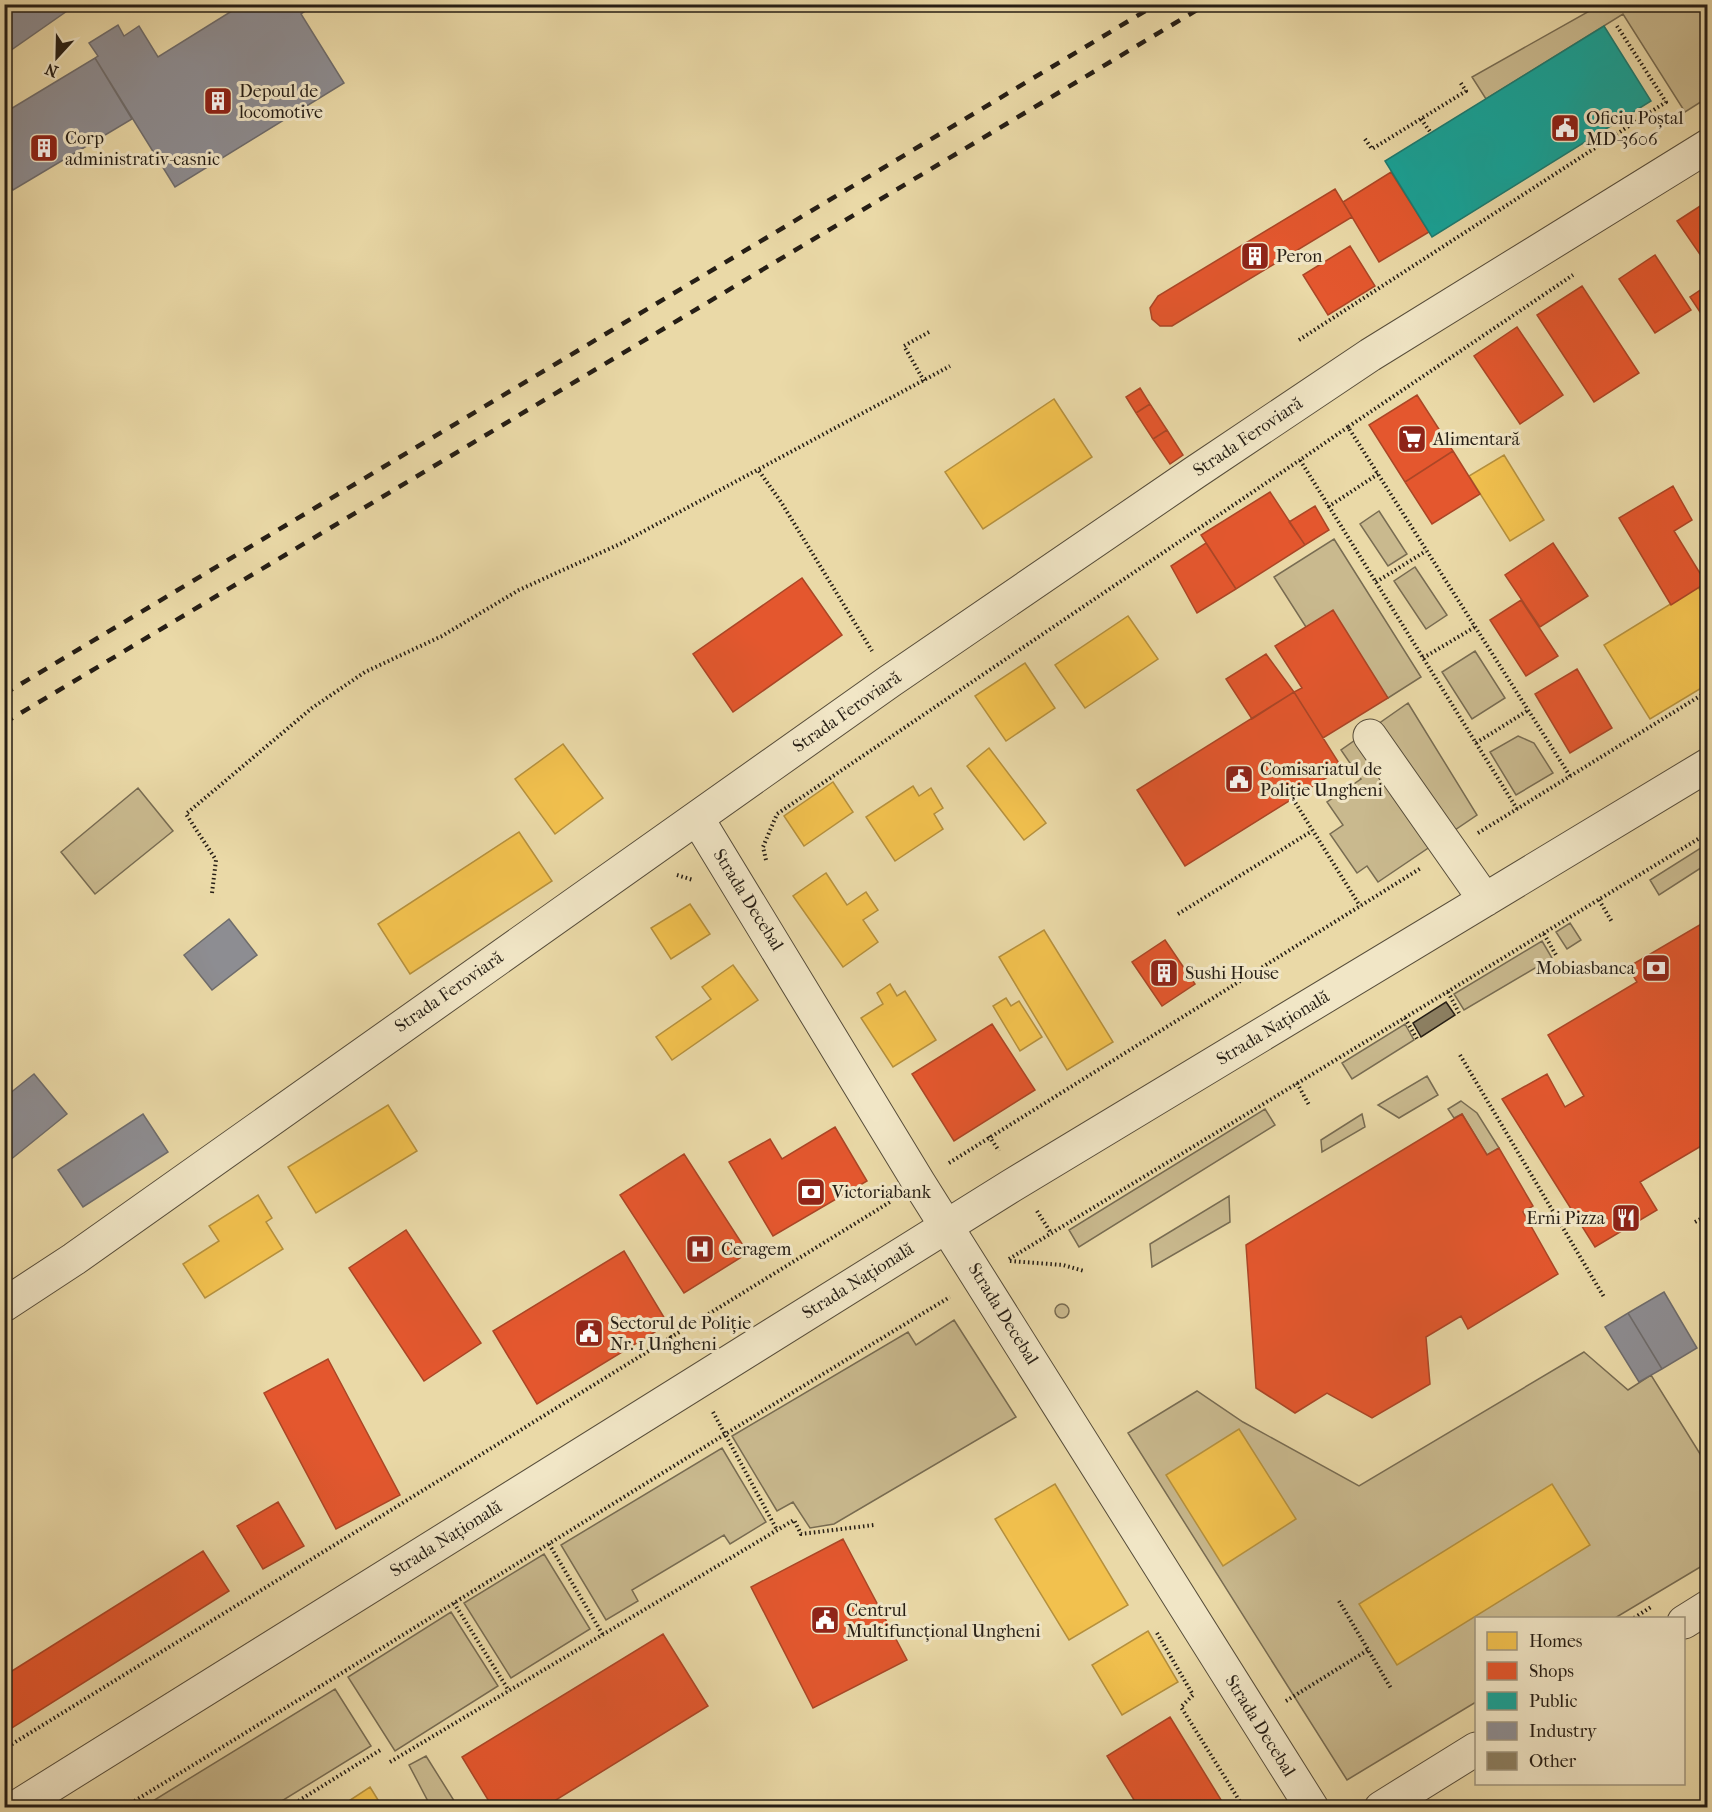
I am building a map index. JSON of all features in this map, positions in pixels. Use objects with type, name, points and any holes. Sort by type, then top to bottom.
[{"type":"street","name":"Strada Feroviară","points":[[4,1305],[68,1263],[890,681],[1370,355],[1707,146]]},
{"type":"street","points":[[1370,736],[1485,900]]},
{"type":"street","name":"Strada Națională","points":[[15,1808],[917,1245],[1707,765]]},
{"type":"street","name":"Strada Decebal","points":[[697,818],[919,1183],[980,1276],[1312,1808]]},
{"type":"street","points":[[1685,1621],[1707,1607]]},
{"type":"street","points":[[1381,1808],[1475,1750]]},
{"type":"path","points":[[1299,340],[1666,102],[1617,26]]},
{"type":"path","points":[[1365,139],[1372,149],[1466,91],[1460,82]]},
{"type":"path","points":[[1421,119],[1431,132]]},
{"type":"path","points":[[768,864],[763,847],[777,814],[1581,269]]},
{"type":"path","points":[[924,381],[904,346],[928,332]]},
{"type":"path","points":[[212,893],[216,860],[186,814],[312,708],[365,672],[442,636],[519,590],[620,544],[950,366]]},
{"type":"path","points":[[1348,427],[1570,776]]},
{"type":"path","points":[[1300,460],[1517,809]]},
{"type":"path","points":[[759,471],[781,502],[890,681]]},
{"type":"path","points":[[1328,507],[1378,474]]},
{"type":"path","points":[[1376,582],[1426,551]]},
{"type":"path","points":[[1423,658],[1474,627]]},
{"type":"path","points":[[4,1749],[890,1202],[1707,691]]},
{"type":"path","points":[[1476,743],[1527,711]]},
{"type":"path","points":[[1293,799],[1360,906]]},
{"type":"path","points":[[1178,914],[1312,831]]},
{"type":"path","points":[[1084,1272],[1063,1265],[1006,1260],[1707,833]]},
{"type":"path","points":[[671,876],[680,875],[700,882]]},
{"type":"path","points":[[1599,900],[1612,922]]},
{"type":"path","points":[[1544,934],[1556,955]]},
{"type":"path","points":[[1448,992],[1459,1013]]},
{"type":"path","points":[[1405,1018],[1417,1039]]},
{"type":"path","points":[[1460,1056],[1605,1297]]},
{"type":"path","points":[[1297,1083],[1309,1105]]},
{"type":"path","points":[[941,1154],[948,1164]]},
{"type":"path","points":[[884,1192],[957,1306]]},
{"type":"path","points":[[1695,1222],[1707,1215]]},
{"type":"path","points":[[123,1808],[724,1433],[950,1297],[980,1276]]},
{"type":"path","points":[[670,1336],[698,1381],[777,1530]]},
{"type":"path","points":[[390,1762],[794,1520],[801,1534],[874,1526]]},
{"type":"path","points":[[549,1544],[603,1635]]},
{"type":"path","points":[[1339,1601],[1392,1690]]},
{"type":"path","points":[[454,1603],[509,1691]]},
{"type":"path","points":[[1151,1624],[1193,1695],[1181,1707],[1244,1808]]},
{"type":"path","points":[[1283,1704],[1368,1650]]},
{"type":"path","points":[[287,1808],[382,1749]]},
{"type":"shaded area","points":[[1600,5],[1707,5],[1707,98],[1685,112],[1623,14],[1486,99],[1472,77]]},
{"type":"shaded area","points":[[1379,511],[1407,554],[1388,566],[1360,524]]},
{"type":"shaded area","points":[[1334,539],[1421,677],[1388,698],[1306,627],[1274,577]]},
{"type":"shaded area","points":[[1415,567],[1447,615],[1426,629],[1394,581]]},
{"type":"shaded area","points":[[1475,651],[1505,698],[1472,719],[1442,672]]},
{"type":"shaded area","points":[[1408,703],[1477,815],[1378,882],[1367,866],[1357,873],[1330,834],[1343,825],[1327,802],[1361,779],[1341,750]]},
{"type":"shaded area","points":[[1518,736],[1534,743],[1553,773],[1516,795],[1490,752]]},
{"type":"shaded area","points":[[138,788],[173,831],[95,894],[61,852]]},
{"type":"shaded area","points":[[1707,844],[1707,864],[1659,895],[1650,880]]},
{"type":"shaded area","points":[[1570,923],[1581,940],[1567,949],[1556,932]]},
{"type":"shaded area","points":[[1542,941],[1552,958],[1464,1010],[1454,994]]},
{"type":"shaded area","points":[[1405,1024],[1414,1040],[1352,1079],[1342,1063]]},
{"type":"shaded area","points":[[1427,1076],[1438,1095],[1399,1118],[1378,1105]]},
{"type":"shaded area","points":[[1461,1101],[1477,1113],[1499,1148],[1487,1155],[1462,1114],[1454,1118],[1448,1109]]},
{"type":"shaded area","points":[[1265,1109],[1275,1125],[1079,1247],[1069,1230]]},
{"type":"shaded area","points":[[1362,1114],[1365,1127],[1322,1152],[1321,1140]]},
{"type":"shaded area","points":[[1229,1196],[1230,1222],[1152,1267],[1150,1244]]},
{"type":"shaded area","points":[[1059,1304],[1065,1304],[1069,1311],[1065,1318],[1059,1318],[1055,1314],[1055,1308]]},
{"type":"shaded area","points":[[954,1320],[1016,1417],[834,1524],[810,1528],[793,1502],[777,1511],[732,1436],[908,1332],[916,1345]]},
{"type":"shaded area","points":[[1584,1352],[1628,1390],[1651,1375],[1707,1465],[1707,1563],[1617,1617],[1475,1617],[1475,1703],[1347,1780],[1128,1433],[1197,1391],[1243,1422],[1359,1486]]},
{"type":"shaded area","points":[[722,1448],[766,1522],[730,1544],[724,1535],[632,1590],[638,1601],[606,1620],[561,1545]]},
{"type":"shaded area","points":[[544,1554],[590,1629],[511,1678],[464,1603]]},
{"type":"shaded area","points":[[451,1612],[498,1686],[395,1751],[348,1677]]},
{"type":"shaded area","points":[[335,1689],[371,1746],[272,1807],[143,1807]]},
{"type":"shaded area","points":[[426,1756],[458,1807],[431,1807],[409,1765]]},
{"type":"building: Homes","points":[[1054,399],[1092,457],[983,529],[945,472]]},
{"type":"building: Homes","points":[[1504,455],[1544,520],[1510,541],[1469,476]]},
{"type":"building: Homes","points":[[1698,587],[1708,602],[1708,684],[1650,719],[1604,645]]},
{"type":"building: Homes","points":[[1128,616],[1158,659],[1085,708],[1055,665]]},
{"type":"building: Homes","points":[[1025,663],[1055,708],[1006,741],[975,696]]},
{"type":"building: Homes","points":[[563,744],[603,798],[555,834],[515,779]]},
{"type":"building: Homes","points":[[989,748],[1046,823],[1024,840],[967,766]]},
{"type":"building: Homes","points":[[833,782],[853,812],[804,846],[784,816]]},
{"type":"building: Homes","points":[[913,786],[919,796],[931,788],[943,808],[934,814],[943,829],[895,861],[866,817]]},
{"type":"building: Homes","points":[[519,832],[552,881],[410,974],[378,924]]},
{"type":"building: Homes","points":[[826,873],[847,905],[866,892],[878,910],[863,920],[878,942],[843,967],[793,896]]},
{"type":"building: Homes","points":[[690,904],[710,934],[671,959],[651,928]]},
{"type":"building: Homes","points":[[1044,930],[1113,1042],[1067,1070],[999,957]]},
{"type":"building: Homes","points":[[733,965],[758,1000],[672,1060],[656,1037],[711,999],[702,987]]},
{"type":"building: Homes","points":[[890,984],[897,996],[905,991],[936,1040],[893,1067],[861,1018],[883,1004],[877,993]]},
{"type":"building: Homes","points":[[1006,998],[1011,1006],[1019,1001],[1042,1037],[1020,1051],[993,1006]]},
{"type":"building: Homes","points":[[388,1105],[417,1151],[316,1213],[288,1167]]},
{"type":"building: Homes","points":[[258,1195],[272,1218],[266,1222],[283,1249],[205,1298],[183,1264],[219,1241],[209,1226]]},
{"type":"building: Homes","points":[[1239,1429],[1296,1519],[1223,1566],[1166,1475]]},
{"type":"building: Homes","points":[[1055,1484],[1128,1605],[1069,1640],[995,1519]]},
{"type":"building: Homes","points":[[1552,1484],[1590,1545],[1397,1665],[1359,1604]]},
{"type":"building: Homes","points":[[1148,1631],[1178,1682],[1122,1715],[1092,1665]]},
{"type":"building: Homes","points":[[370,1787],[383,1808],[338,1808]]},
{"type":"building: Shops","points":[[1391,172],[1429,232],[1379,262],[1343,202]]},
{"type":"building: Shops","name":"Peron","points":[[1335,189],[1352,217],[1172,326],[1160,326],[1152,319],[1150,308],[1158,296]]},
{"type":"building: Shops","points":[[1708,201],[1708,266],[1677,221]]},
{"type":"building: Shops","points":[[1350,246],[1375,286],[1328,315],[1303,275]]},
{"type":"building: Shops","points":[[1655,255],[1691,310],[1655,333],[1619,279]]},
{"type":"building: Shops","points":[[1708,285],[1708,320],[1706,321],[1690,297]]},
{"type":"building: Shops","points":[[1582,286],[1639,373],[1594,402],[1537,315]]},
{"type":"building: Shops","points":[[1517,327],[1563,395],[1520,424],[1474,356]]},
{"type":"building: Shops","points":[[1140,388],[1150,404],[1136,413],[1126,397]]},
{"type":"building: Shops","points":[[1417,395],[1453,451],[1405,482],[1369,425]]},
{"type":"building: Shops","points":[[1150,404],[1167,430],[1153,439],[1136,413]]},
{"type":"building: Shops","points":[[1167,430],[1183,455],[1170,464],[1153,439]]},
{"type":"building: Shops","points":[[1453,451],[1480,494],[1432,524],[1405,482]]},
{"type":"building: Shops","points":[[1708,453],[1708,468],[1701,457]]},
{"type":"building: Shops","points":[[1673,486],[1692,520],[1674,531],[1706,583],[1671,605],[1619,518]]},
{"type":"building: Shops","points":[[1270,492],[1305,545],[1236,589],[1201,535]]},
{"type":"building: Shops","points":[[1315,506],[1329,530],[1305,545],[1289,522]]},
{"type":"building: Shops","points":[[1206,543],[1236,589],[1197,613],[1171,566]]},
{"type":"building: Shops","points":[[1553,543],[1588,596],[1540,627],[1505,575]]},
{"type":"building: Shops","points":[[802,578],[842,635],[733,712],[693,654]]},
{"type":"building: Shops","points":[[1521,600],[1558,656],[1526,676],[1490,620]]},
{"type":"building: Shops","points":[[1333,610],[1388,698],[1323,738],[1294,692],[1302,688],[1275,646]]},
{"type":"building: Shops","points":[[1266,654],[1294,692],[1252,719],[1226,679]]},
{"type":"building: Shops","points":[[1577,669],[1612,728],[1570,753],[1535,694]]},
{"type":"building: Shops","points":[[1294,692],[1342,768],[1185,866],[1137,790]]},
{"type":"building: Shops","points":[[1708,920],[1708,1142],[1640,1182],[1657,1210],[1595,1247],[1502,1099],[1547,1074],[1565,1107],[1584,1096],[1548,1035],[1637,982],[1628,967]]},
{"type":"building: Shops","name":"Sushi House","points":[[1165,940],[1195,984],[1162,1006],[1132,962]]},
{"type":"building: Shops","points":[[992,1024],[1035,1090],[954,1141],[912,1074]]},
{"type":"building: Shops","points":[[1462,1114],[1487,1155],[1499,1148],[1533,1206],[1523,1212],[1558,1274],[1468,1329],[1461,1316],[1426,1337],[1430,1384],[1372,1418],[1327,1393],[1295,1413],[1256,1388],[1246,1245]]},
{"type":"building: Shops","points":[[835,1127],[867,1181],[773,1236],[729,1162],[770,1139],[782,1159]]},
{"type":"building: Shops","points":[[684,1154],[748,1253],[684,1293],[620,1195]]},
{"type":"building: Shops","points":[[406,1230],[481,1343],[424,1381],[349,1268]]},
{"type":"building: Shops","points":[[624,1251],[668,1324],[537,1404],[493,1331]]},
{"type":"building: Shops","points":[[328,1359],[400,1495],[336,1529],[264,1393]]},
{"type":"building: Shops","points":[[278,1502],[304,1546],[263,1569],[237,1526]]},
{"type":"building: Shops","points":[[843,1539],[907,1660],[813,1708],[751,1587]]},
{"type":"building: Shops","points":[[203,1551],[229,1591],[4,1733],[4,1676]]},
{"type":"building: Shops","points":[[663,1634],[708,1706],[543,1808],[493,1808],[462,1757]]},
{"type":"building: Shops","points":[[1170,1717],[1226,1808],[1139,1808],[1107,1756]]},
{"type":"building: Public","points":[[1604,26],[1651,101],[1432,237],[1385,161]]},
{"type":"building: Industry","points":[[4,4],[77,4],[4,55]]},
{"type":"building: Industry","name":"Depoul de locomotive","points":[[243,4],[316,4],[301,14],[344,83],[175,187],[95,58],[98,56],[89,43],[118,25],[124,36],[139,26],[158,57]]},
{"type":"building: Industry","name":"Corp administrativ-casnic","points":[[95,58],[132,119],[13,190],[4,177],[4,113]]},
{"type":"building: Industry","points":[[229,919],[257,955],[212,990],[184,955]]},
{"type":"building: Industry","points":[[34,1074],[67,1114],[4,1165],[4,1098]]},
{"type":"building: Industry","points":[[143,1114],[168,1152],[83,1207],[58,1170]]},
{"type":"building: Industry","points":[[1664,1292],[1697,1348],[1662,1369],[1628,1313]]},
{"type":"building: Industry","points":[[1628,1313],[1662,1369],[1639,1382],[1605,1327]]},
{"type":"building: Other","points":[[1446,1002],[1455,1015],[1421,1037],[1413,1023]]},
{"type":"railway","points":[[4,694],[1157,4]]},
{"type":"railway","points":[[4,723],[1207,4]]},
{"type":"place","name":"Depoul de locomotive","points":[[218,101]]},
{"type":"place","name":"Oficiu Poștal MD-3606","points":[[1565,128]]},
{"type":"place","name":"Corp administrativ-casnic","points":[[44,148]]},
{"type":"place","name":"Peron","points":[[1255,256]]},
{"type":"place","name":"Alimentară","points":[[1412,439]]},
{"type":"place","name":"Comisariatul de Poliție Ungheni","points":[[1239,779]]},
{"type":"place","name":"Mobiasbanca","points":[[1656,968]]},
{"type":"place","name":"Sushi House","points":[[1164,973]]},
{"type":"place","name":"Victoriabank","points":[[811,1192]]},
{"type":"place","name":"Erni Pizza","points":[[1626,1218]]},
{"type":"place","name":"Ceragem","points":[[700,1249]]},
{"type":"place","name":"Sectorul de Poliție Nr. 1 Ungheni","points":[[589,1333]]},
{"type":"place","name":"Centrul Multifuncțional Ungheni","points":[[825,1620]]}]
